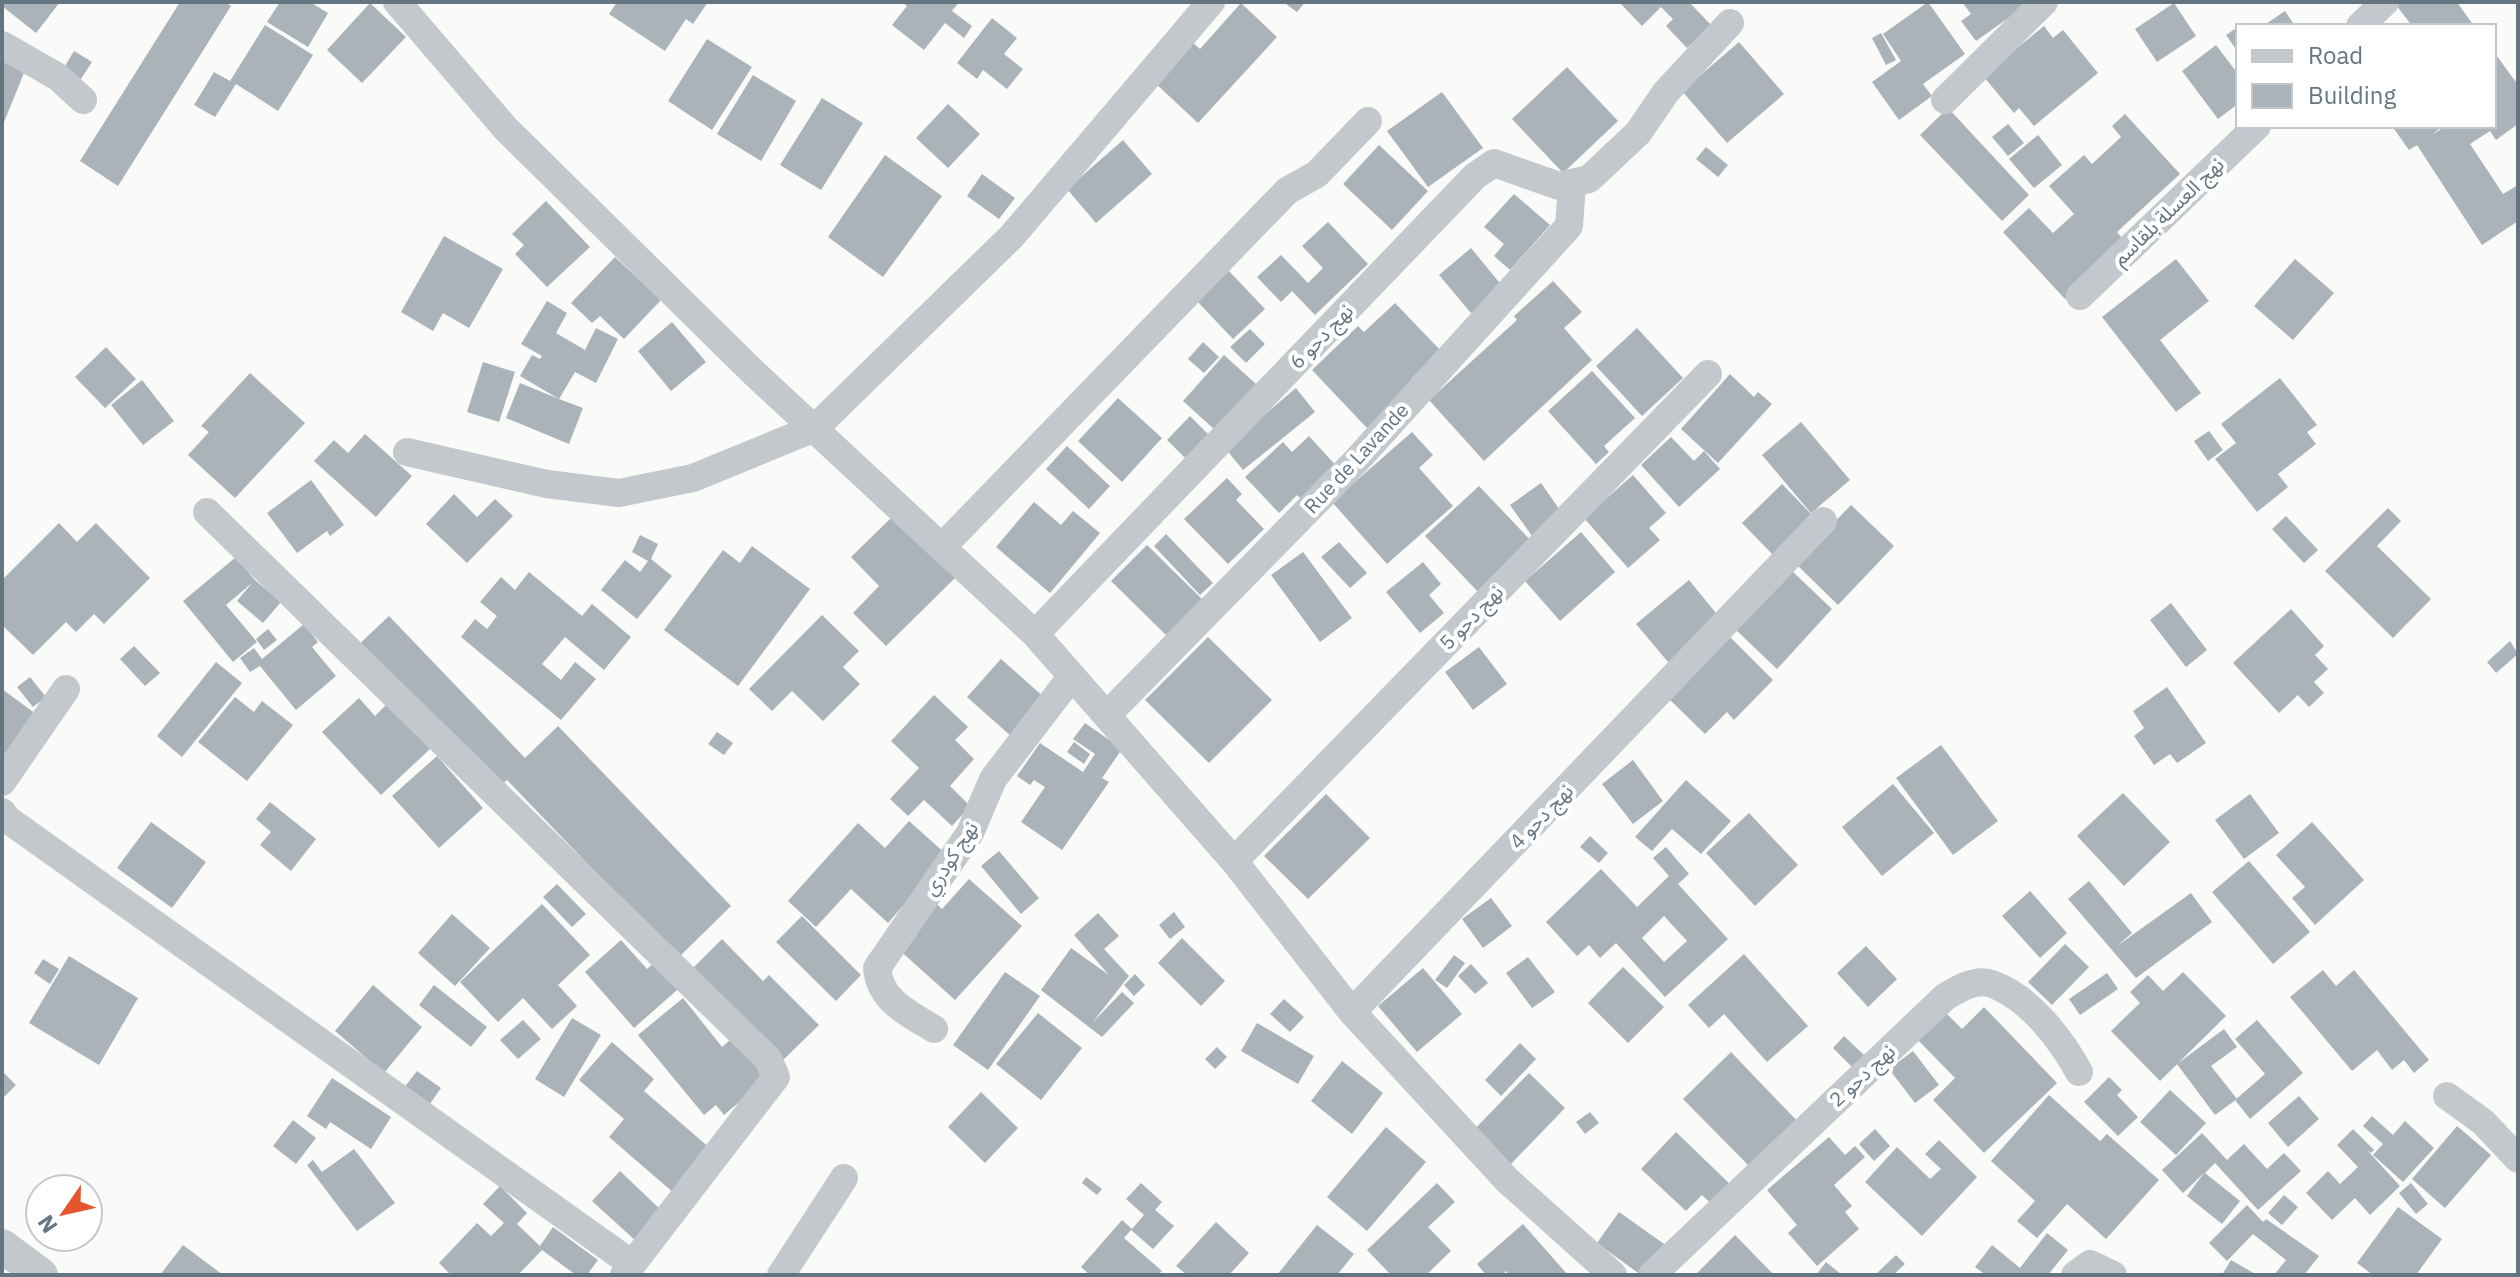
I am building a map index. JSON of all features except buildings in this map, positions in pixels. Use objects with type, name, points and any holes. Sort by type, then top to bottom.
[{"type":"street","points":[[397,2],[506,129],[815,428],[944,545],[1035,634],[1234,861],[1352,1012],[1507,1180],[1613,1275]]},
{"type":"street","points":[[407,452],[547,484],[619,493],[693,478],[815,428],[1012,236],[1211,2]]},
{"type":"street","points":[[1945,100],[2044,2]]},
{"type":"street","points":[[2362,24],[2385,2]]},
{"type":"street","points":[[1572,185],[1589,179],[1638,133],[1666,92],[1730,23]]},
{"type":"street","points":[[2,45],[58,77],[83,100]]},
{"type":"street","points":[[944,545],[1287,191],[1317,174],[1368,121]]},
{"type":"street","name":"نهج العسلة بلقاسم","points":[[2080,296],[2255,128]]},
{"type":"street","name":"نهج دحو 6","points":[[1035,634],[1475,176],[1494,163],[1559,186],[1572,185]]},
{"type":"street","name":"Rue de Lavande","points":[[1108,714],[1357,460],[1569,226],[1572,185]]},
{"type":"street","name":"نهج دحو 5","points":[[1234,861],[1708,374]]},
{"type":"street","points":[[2,812],[7,819],[628,1269],[776,1077],[768,1059],[207,512]]},
{"type":"street","name":"نهج دحو 4","points":[[1352,1012],[1823,521]]},
{"type":"street","name":"نهج كودري","points":[[934,1029],[894,1004],[879,985],[877,968],[970,833],[993,779],[1072,676]]},
{"type":"street","points":[[2,782],[66,689]]},
{"type":"street","name":"نهج دحو 2","points":[[1652,1275],[1945,997],[1965,985],[1990,982],[2019,1001],[2062,1042],[2079,1072]]},
{"type":"street","points":[[2447,1096],[2483,1122],[2518,1159]]},
{"type":"street","points":[[781,1275],[844,1178]]},
{"type":"street","points":[[2,1246],[41,1275]]},
{"type":"street","points":[[2075,1275],[2090,1264],[2113,1275]]}]
